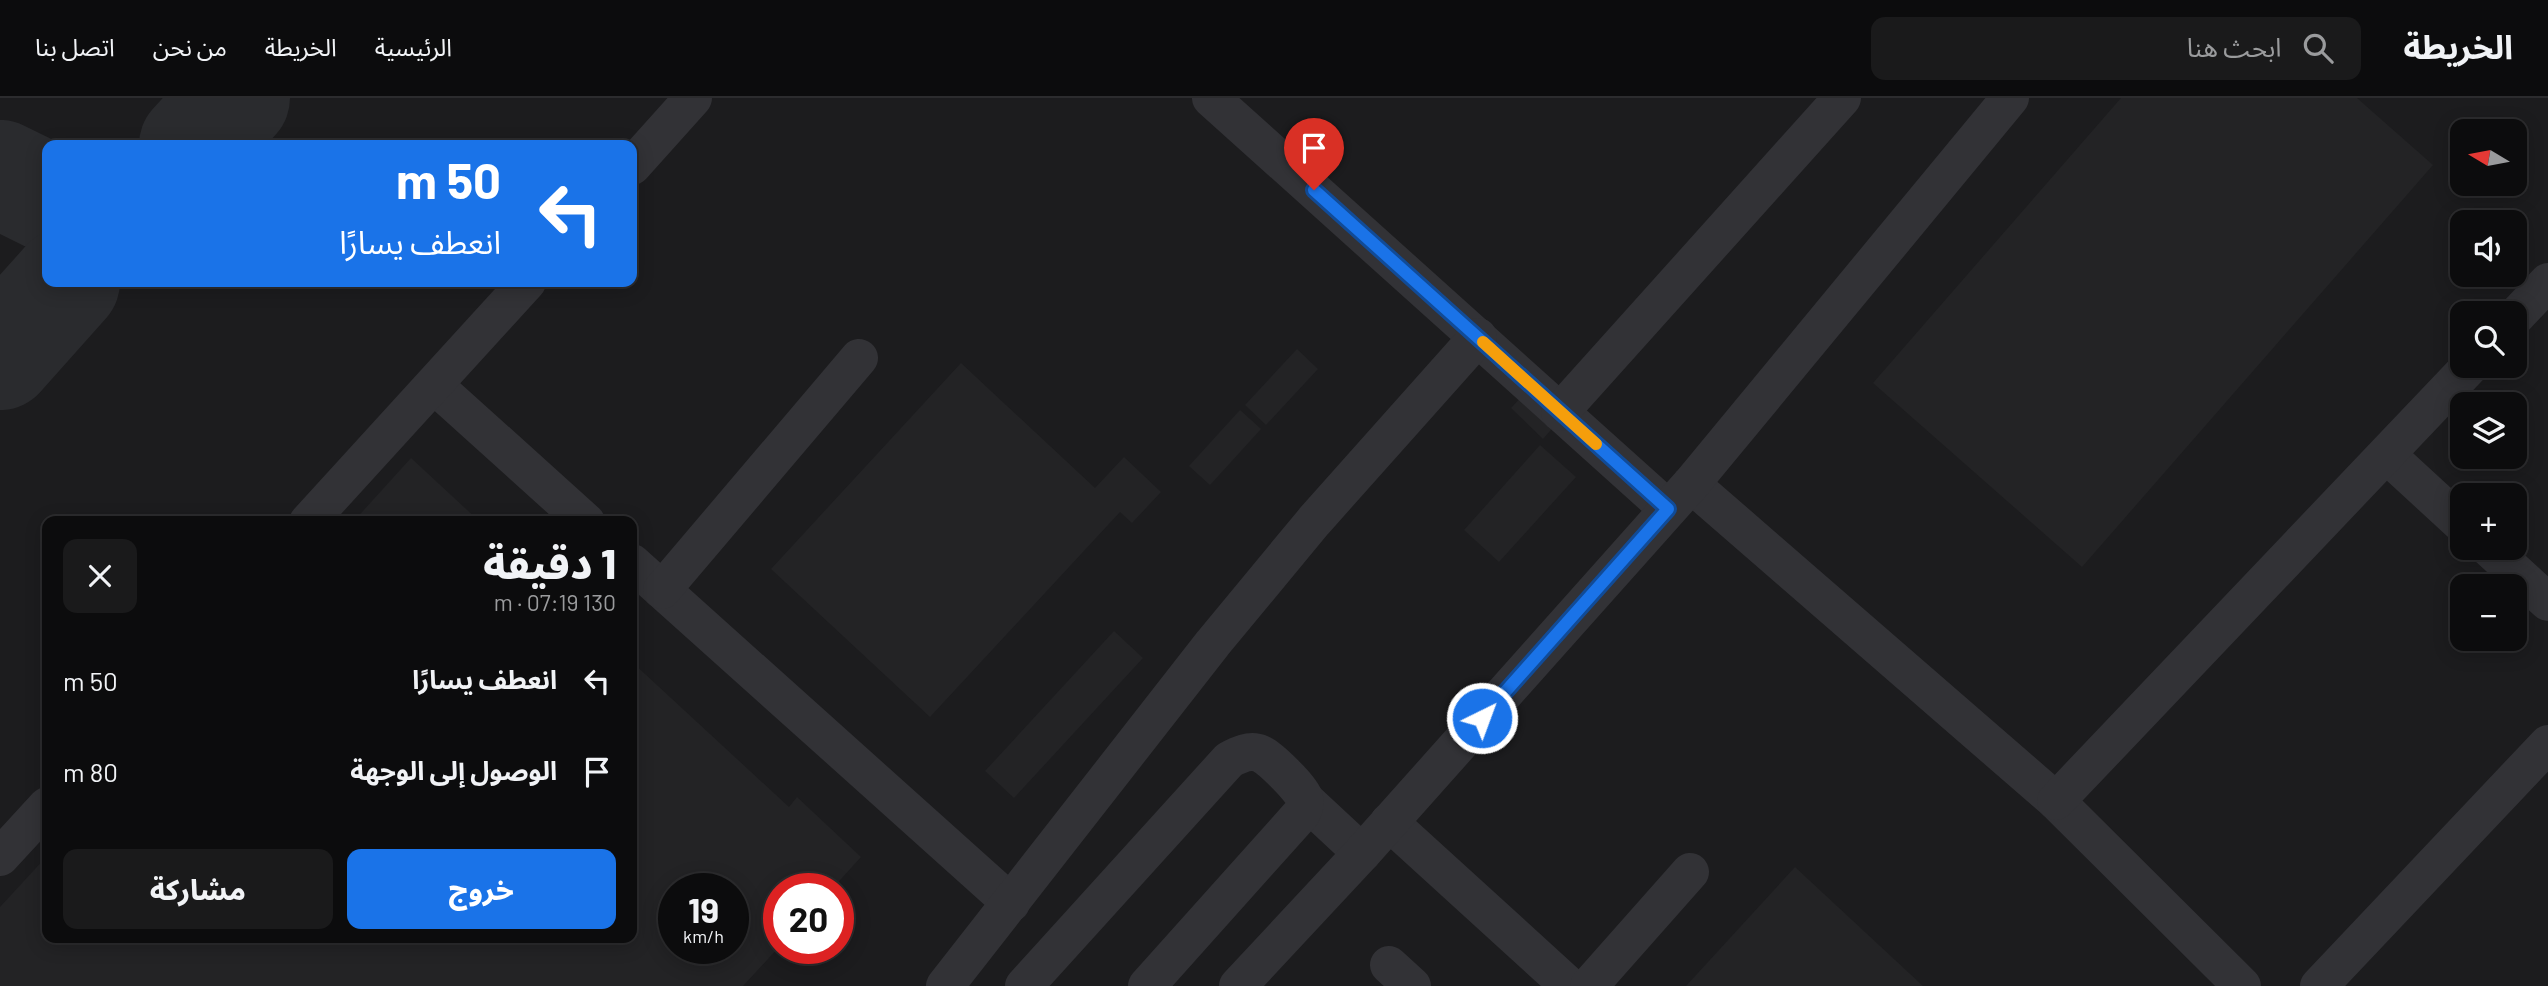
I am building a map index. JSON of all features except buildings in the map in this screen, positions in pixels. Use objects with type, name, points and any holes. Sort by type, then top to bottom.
[{"type":"lane","points":[[637,160],[693,98]]},
{"type":"lane","points":[[1211,98],[1560,412],[1680,496],[2056,801],[2242,986]]},
{"type":"lane","points":[[1560,412],[1842,98]]},
{"type":"lane","points":[[1238,986],[1362,852],[1680,496],[2010,98]]},
{"type":"lane","points":[[2527,304],[2548,282]]},
{"type":"lane","points":[[314,516],[522,287]]},
{"type":"lane","points":[[945,986],[1114,768],[1289,552],[1478,337]]},
{"type":"lane","points":[[662,590],[859,358]]},
{"type":"lane","points":[[2056,801],[2459,378]]},
{"type":"lane","points":[[434,385],[579,516]]},
{"type":"lane","points":[[2387,455],[2450,513]]},
{"type":"lane","points":[[2502,560],[2548,602]]},
{"type":"lane","points":[[637,567],[1011,903]]},
{"type":"lane","points":[[2319,986],[2548,744]]},
{"type":"lane","points":[[1024,986],[1229,760],[1249,752],[1260,753],[1299,789],[1305,800],[1362,852]]},
{"type":"lane","points":[[1147,986],[1301,814],[1305,800]]},
{"type":"lane","points":[[0,857],[42,811]]},
{"type":"lane","points":[[1389,822],[1569,986]]},
{"type":"lane","points":[[1589,986],[1690,872]]},
{"type":"shaded area","points":[[0,98],[2548,98],[2548,986],[0,986]]},
{"type":"taxiway","points":[[198,140],[236,98]]},
{"type":"taxiway","points":[[0,174],[42,195]]},
{"type":"taxiway","points":[[0,356],[62,287]]},
{"type":"slow traffic","points":[[1483,342],[1596,444]]},
{"type":"route","points":[[1314,190],[1668,509],[1482,718]]}]
